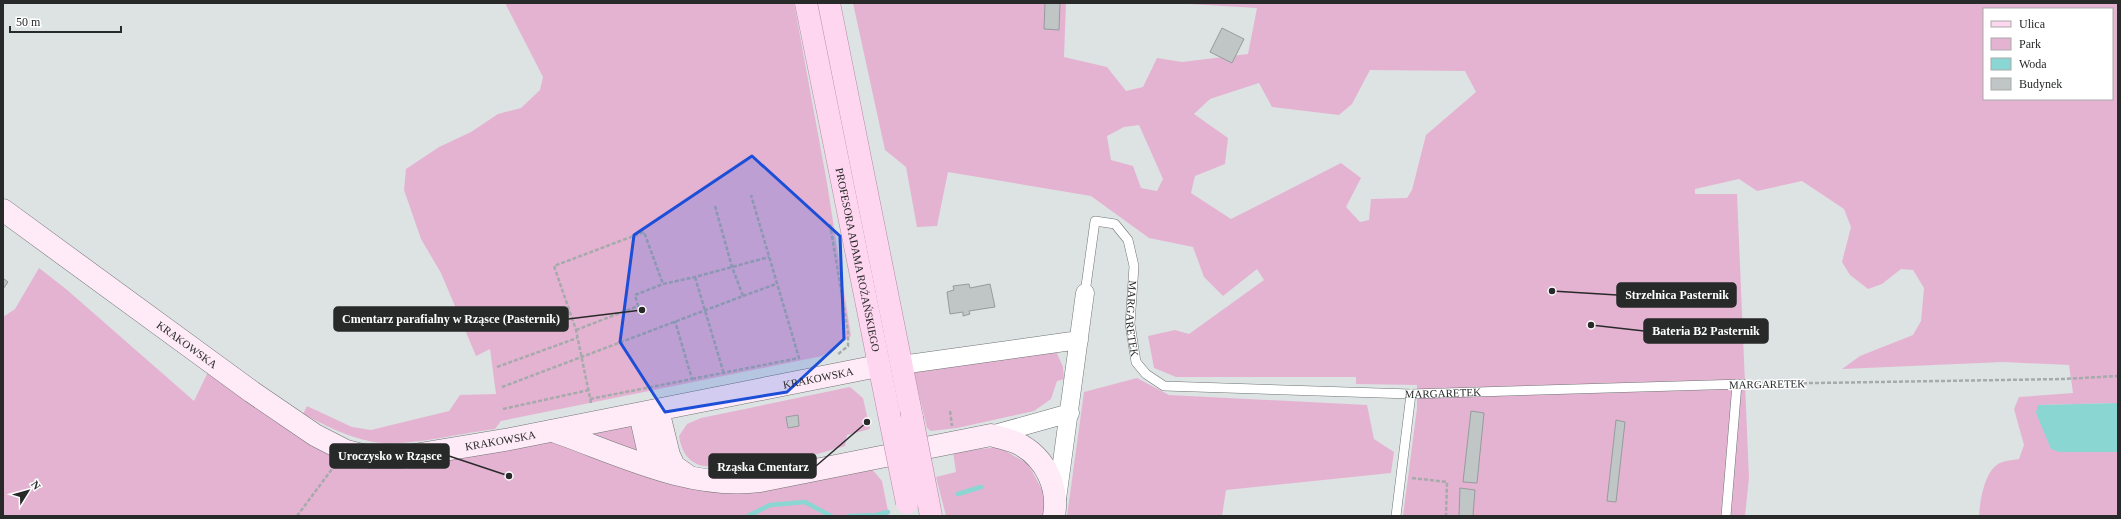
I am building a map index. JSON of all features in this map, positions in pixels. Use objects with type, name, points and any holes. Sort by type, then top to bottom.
[{"type":"main road","name":"PROFESORA ADAMA ROŻAŃSKIEGO","points":[[806,3],[908,510]]},
{"type":"main road","name":"PROFESORA ADAMA ROŻAŃSKIEGO","points":[[829,3],[930,508]]},
{"type":"street","name":"KRAKOWSKA","points":[[3,210],[252,392],[315,436],[346,451],[370,457],[397,458],[649,412],[878,366]]},
{"type":"street","name":"MARGARETEK","points":[[1055,510],[1070,413],[1085,292]]},
{"type":"street","points":[[901,365],[1079,340]]},
{"type":"street","points":[[649,412],[649,454],[657,468]]},
{"type":"street","points":[[649,412],[674,466],[688,476]]},
{"type":"street","points":[[552,430],[657,468],[688,476],[725,482],[760,481],[991,435],[1070,413]]},
{"type":"street","points":[[991,435],[1020,445],[1040,460],[1048,472],[1055,510]]},
{"type":"lane","name":"MARGARETEK","points":[[1085,292],[1095,221],[1115,224],[1128,240],[1134,266],[1130,324],[1136,362],[1146,374],[1164,386],[1411,394],[1740,384]]},
{"type":"lane","points":[[1726,516],[1740,384]]},
{"type":"lane","points":[[1396,516],[1411,394]]},
{"type":"path","points":[[590,399],[724,374],[799,358],[752,195]]},
{"type":"path","points":[[714,206],[732,267],[743,296]]},
{"type":"path","points":[[591,403],[576,330],[554,266],[644,232],[663,284]]},
{"type":"path","points":[[576,330],[638,306],[635,295],[663,284],[769,258]]},
{"type":"path","points":[[695,277],[724,374]]},
{"type":"path","points":[[502,387],[705,309],[777,284]]},
{"type":"path","points":[[675,321],[692,379]]},
{"type":"path","points":[[497,367],[577,338]]},
{"type":"path","name":"MARGARETEK","points":[[1740,384],[2055,379],[2118,376]]},
{"type":"path","points":[[503,409],[589,390]]},
{"type":"path","points":[[950,411],[953,432]]},
{"type":"path","points":[[297,516],[346,451]]},
{"type":"path","points":[[1401,477],[1447,482],[1446,516]]},
{"type":"highlighted area","points":[[752,156],[840,236],[844,339],[787,392],[665,412],[620,342],[634,235]]},
{"type":"green space","points":[[505,3],[794,3],[827,183],[851,336],[822,356],[501,421],[495,429],[424,441],[396,443],[372,442],[341,432],[303,414],[307,406],[352,427],[371,430],[449,411],[460,395],[496,394],[490,349],[476,356],[441,273],[421,239],[404,190],[406,169],[439,147],[471,132],[498,114],[521,108],[540,90],[543,77]]},
{"type":"green space","points":[[853,3],[1066,3],[1064,57],[1107,67],[1126,91],[1143,87],[1157,58],[1182,62],[1248,54],[1257,8],[1172,3],[2118,3],[2118,403],[2038,405],[2059,452],[2118,452],[2118,516],[1979,516],[1980,503],[1989,474],[1998,464],[2005,461],[2019,459],[2024,445],[2014,409],[2019,397],[2073,393],[2069,365],[2003,362],[1842,369],[1860,356],[1913,335],[1921,321],[1924,288],[1913,270],[1901,269],[1882,284],[1868,289],[1850,275],[1842,262],[1851,227],[1844,209],[1802,181],[1757,191],[1739,179],[1695,189],[1695,194],[1737,194],[1749,478],[1745,516],[1403,516],[1417,408],[1417,385],[1356,384],[1356,377],[1176,377],[1154,368],[1148,336],[1175,330],[1189,334],[1264,280],[1257,269],[1223,296],[1204,277],[1193,247],[1149,238],[1091,196],[948,172],[937,226],[917,227],[906,167],[885,150]],"holes":[[[1370,70],[1465,71],[1476,92],[1426,135],[1412,190],[1407,198],[1371,199],[1369,220],[1360,222],[1346,207],[1361,178],[1341,163],[1231,219],[1191,193],[1195,176],[1225,164],[1228,138],[1194,114],[1210,99],[1259,83],[1272,107],[1339,115],[1352,104]],[[1139,125],[1163,179],[1157,191],[1141,188],[1133,166],[1111,160],[1107,136],[1124,127]]]},
{"type":"green space","points":[[39,268],[66,289],[194,401],[208,372],[305,442],[359,465],[404,469],[549,440],[706,491],[727,492],[768,489],[810,482],[871,468],[882,481],[889,516],[3,516],[3,317],[15,309]]},
{"type":"green space","points":[[1056,351],[1063,367],[1064,379],[1057,381],[1051,399],[1034,411],[957,428],[931,431],[927,428],[914,373],[924,367]]},
{"type":"green space","points":[[1137,378],[1169,395],[1367,405],[1374,439],[1394,452],[1391,473],[1226,490],[1222,516],[1067,516],[1084,392]]},
{"type":"green space","points":[[850,387],[863,398],[870,429],[847,435],[845,446],[768,465],[737,467],[699,465],[687,457],[681,445],[679,436],[687,424],[701,418]]},
{"type":"green space","points":[[632,422],[640,452],[588,434]]},
{"type":"green space","points":[[999,447],[1028,464],[1046,497],[1043,516],[946,516],[936,477],[956,472],[953,452]]},
{"type":"water","points":[[2118,403],[2118,452],[2059,452],[2051,449],[2036,413],[2038,405]]},
{"type":"building","points":[[1045,3],[1060,3],[1059,30],[1044,29]]},
{"type":"building","points":[[1222,28],[1244,39],[1232,63],[1210,52]]},
{"type":"building","points":[[3,278],[8,282],[3,289]]},
{"type":"building","points":[[969,284],[970,288],[990,284],[995,307],[969,311],[970,314],[963,316],[963,312],[950,314],[947,292],[954,290],[953,286]]},
{"type":"building","points":[[1471,411],[1484,413],[1477,483],[1463,482]]},
{"type":"building","points":[[798,415],[799,426],[788,428],[786,417]]},
{"type":"building","points":[[1616,420],[1625,422],[1616,502],[1607,501]]},
{"type":"building","points":[[1460,488],[1475,490],[1473,516],[1459,516]]},
{"type":"waterway","points":[[958,494],[981,487]]},
{"type":"waterway","points":[[748,516],[770,505],[805,502],[831,516]]},
{"type":"waterway","points":[[849,516],[876,515],[888,512]]},
{"type":"place","name":"Strzelnica Pasternik","points":[[1552,291]]},
{"type":"place","name":"Cmentarz parafialny w Rząsce (Pasternik)","points":[[642,310]]},
{"type":"place","name":"Bateria B2 Pasternik","points":[[1591,325]]},
{"type":"place","name":"Rząska Cmentarz","points":[[867,422]]},
{"type":"place","name":"Uroczysko w Rząsce","points":[[509,476]]}]
